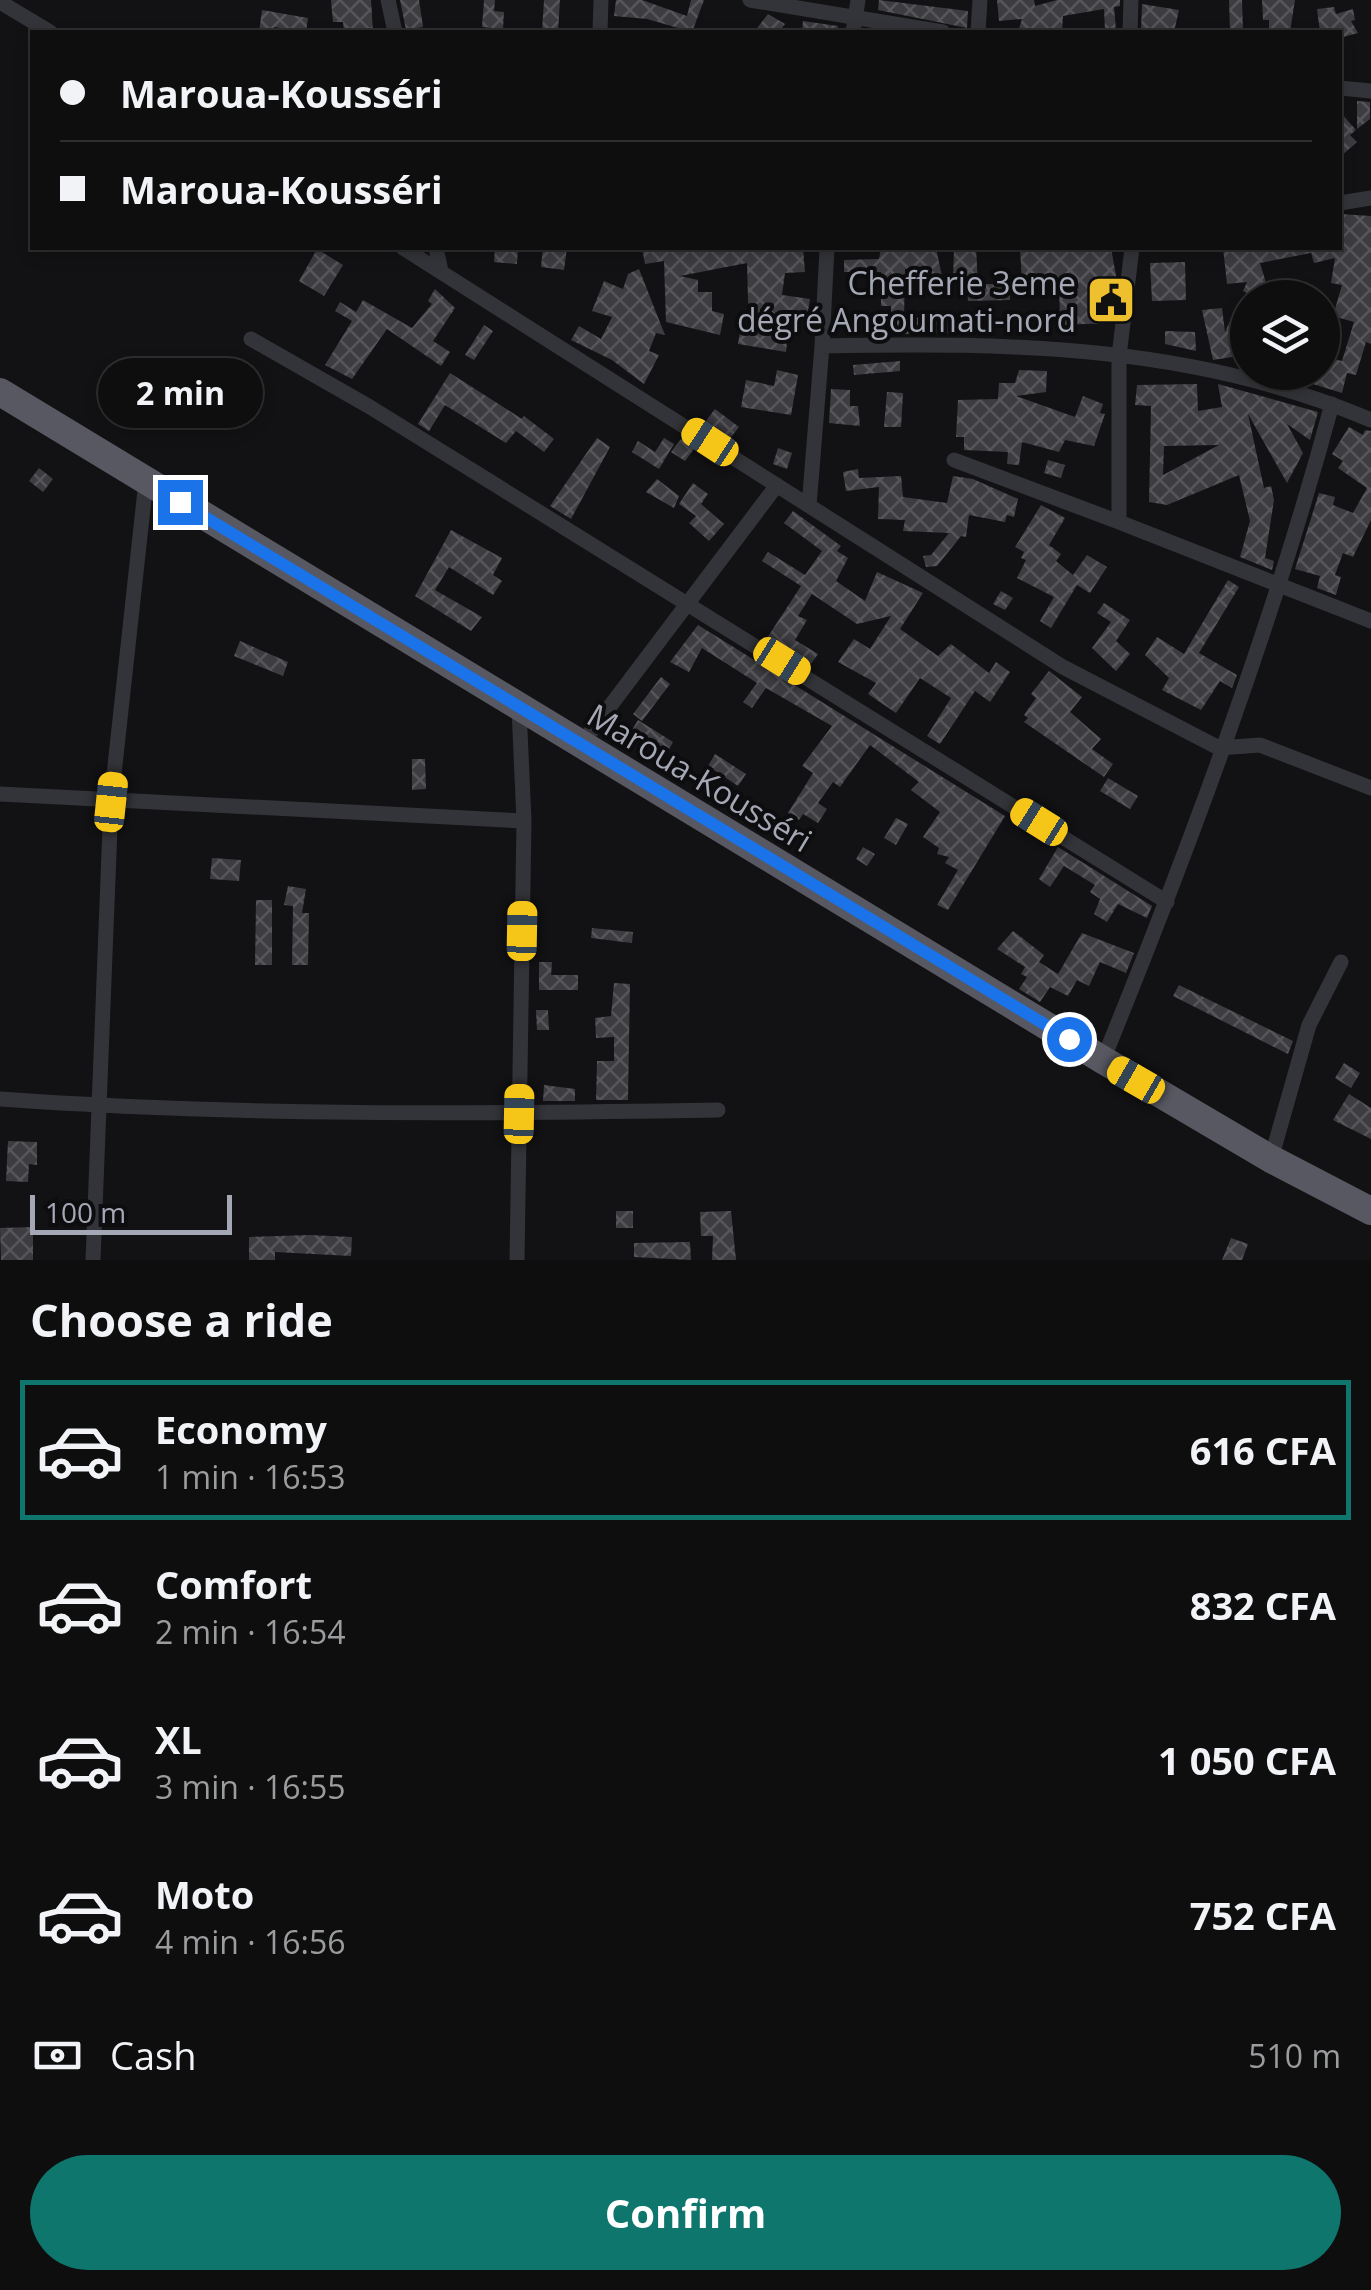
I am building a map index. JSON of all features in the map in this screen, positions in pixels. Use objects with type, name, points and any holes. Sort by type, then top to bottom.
[{"type":"highway","name":"Maroua-Kousséri","points":[[0,392],[1102,1060],[1271,1159],[1371,1211]]},
{"type":"street","points":[[388,0],[394,30]]},
{"type":"street","points":[[600,30],[602,0]]},
{"type":"street","points":[[750,0],[932,30]]},
{"type":"street","points":[[978,30],[980,0]]},
{"type":"street","points":[[1130,0],[1130,30]]},
{"type":"street","points":[[0,2],[47,30]]},
{"type":"street","points":[[1342,88],[1371,91]]},
{"type":"street","points":[[1342,203],[1371,198]]},
{"type":"street","points":[[405,250],[1063,667],[1219,748],[1272,748],[1371,788]]},
{"type":"street","points":[[436,250],[441,271]]},
{"type":"street","points":[[809,506],[826,250]]},
{"type":"street","points":[[1119,522],[1119,356],[1132,250]]},
{"type":"street","points":[[251,340],[370,407],[1167,902]]},
{"type":"street","points":[[822,346],[980,344],[1119,356],[1231,372],[1371,420]]},
{"type":"street","points":[[1102,1060],[1167,902],[1219,748],[1282,585],[1332,404]]},
{"type":"street","points":[[954,460],[1371,620]]},
{"type":"street","points":[[93,1260],[111,802],[146,481]]},
{"type":"street","points":[[580,746],[777,485]]},
{"type":"street","points":[[517,1260],[524,821],[518,708]]},
{"type":"street","points":[[0,794],[524,821]]},
{"type":"street","points":[[1271,1159],[1309,1025],[1340,962]]},
{"type":"street","points":[[0,1098],[97,1106],[519,1114],[718,1110]]},
{"type":"building","points":[[331,0],[371,0],[373,30],[344,30],[343,22],[333,22]]},
{"type":"building","points":[[400,0],[419,0],[423,27],[406,30]]},
{"type":"building","points":[[484,0],[495,0],[494,11],[504,12],[503,29],[482,27]]},
{"type":"building","points":[[544,0],[560,0],[558,30],[542,30]]},
{"type":"building","points":[[616,0],[642,0],[687,16],[691,0],[704,0],[693,30],[614,16]]},
{"type":"building","points":[[879,0],[968,11],[967,28],[878,10]]},
{"type":"building","points":[[997,0],[1034,0],[1035,6],[1057,0],[1120,0],[1120,6],[1114,7],[1116,30],[1105,30],[1104,9],[1063,16],[1062,30],[1019,30],[1022,19],[999,21]]},
{"type":"building","points":[[1229,0],[1242,0],[1243,30],[1230,30]]},
{"type":"building","points":[[1262,0],[1295,0],[1290,30],[1269,30],[1269,20],[1263,20]]},
{"type":"building","points":[[1142,4],[1179,10],[1174,30],[1141,30]]},
{"type":"building","points":[[1334,7],[1336,14],[1353,9],[1355,20],[1351,21],[1358,33],[1342,37],[1342,30],[1320,30],[1317,9]]},
{"type":"building","points":[[262,10],[308,18],[306,30],[274,27],[259,30]]},
{"type":"building","points":[[768,14],[785,24],[780,30],[756,30]]},
{"type":"building","points":[[803,21],[838,26],[837,30],[802,30]]},
{"type":"building","points":[[1357,101],[1370,102],[1370,119],[1357,129]]},
{"type":"building","points":[[1342,114],[1356,130],[1350,135],[1357,142],[1342,155]]},
{"type":"building","points":[[1342,214],[1371,216],[1371,344],[1366,342],[1356,375],[1347,373],[1342,393],[1332,390],[1340,390],[1340,360],[1354,322],[1340,318],[1342,285],[1340,280],[1331,280],[1335,258],[1314,263],[1310,250],[1342,250]]},
{"type":"building","points":[[316,250],[343,265],[324,296],[299,281]]},
{"type":"building","points":[[495,250],[518,250],[517,264],[494,262]]},
{"type":"building","points":[[543,250],[567,250],[564,270],[541,267]]},
{"type":"building","points":[[642,250],[803,250],[805,272],[785,273],[782,295],[810,299],[807,317],[790,314],[786,352],[738,344],[740,332],[749,334],[747,263],[680,276],[698,280],[698,292],[712,292],[712,311],[724,314],[720,335],[666,322],[664,261],[645,264]]},
{"type":"building","points":[[881,250],[936,250],[943,281],[930,283],[923,269],[905,269],[904,318],[966,316],[967,333],[892,334],[891,306],[881,306],[881,272],[844,272],[844,260],[879,259]]},
{"type":"building","points":[[954,250],[976,250],[978,284],[1010,284],[1010,300],[968,301],[967,279],[953,280]]},
{"type":"building","points":[[1020,250],[1111,250],[1117,281],[1112,323],[1060,325],[1059,281],[1022,283]]},
{"type":"building","points":[[1223,250],[1310,250],[1311,253],[1260,263],[1265,280],[1230,280],[1227,284]]},
{"type":"building","points":[[1185,262],[1186,300],[1152,301],[1150,263]]},
{"type":"building","points":[[639,269],[665,335],[656,333],[649,351],[659,355],[644,384],[612,360],[571,340],[579,326],[601,339],[612,317],[592,311],[604,281],[623,289],[628,274]]},
{"type":"building","points":[[435,289],[455,308],[433,341],[450,352],[441,366],[387,329],[352,379],[325,365],[352,321],[335,311],[340,302],[356,312],[363,300],[412,328],[432,304],[428,301]]},
{"type":"building","points":[[1222,308],[1225,332],[1230,321],[1230,357],[1213,360],[1202,310]]},
{"type":"building","points":[[484,325],[493,331],[474,360],[465,355]]},
{"type":"building","points":[[1165,331],[1195,332],[1196,351],[1165,344]]},
{"type":"building","points":[[900,361],[900,371],[854,375],[853,365]]},
{"type":"building","points":[[777,370],[798,375],[791,415],[741,407],[746,380],[774,386]]},
{"type":"building","points":[[1019,370],[1047,371],[1046,392],[1016,396],[1075,417],[1083,396],[1103,404],[1100,413],[1105,414],[1094,446],[1065,440],[1059,452],[1022,442],[1019,465],[1007,464],[1008,452],[964,450],[964,437],[956,437],[958,400],[998,399],[999,383],[1015,383]]},
{"type":"building","points":[[450,373],[522,419],[524,416],[554,439],[544,452],[516,431],[506,443],[445,405],[429,431],[418,424]]},
{"type":"building","points":[[1197,384],[1198,411],[1222,407],[1218,384],[1318,412],[1310,440],[1287,424],[1303,453],[1287,483],[1248,414],[1264,488],[1271,486],[1274,500],[1265,558],[1274,561],[1272,570],[1240,557],[1250,521],[1239,475],[1167,505],[1149,502],[1151,406],[1135,405],[1137,385]],"holes":[[[1219,445],[1163,475],[1164,446]]]},
{"type":"building","points":[[831,389],[850,390],[850,406],[858,406],[860,426],[829,423]]},
{"type":"building","points":[[887,392],[903,393],[901,427],[884,427]]},
{"type":"building","points":[[715,409],[739,427],[729,440],[705,422]]},
{"type":"building","points":[[1349,427],[1363,435],[1365,430],[1371,431],[1371,520],[1353,557],[1343,553],[1335,575],[1341,577],[1336,595],[1317,588],[1320,576],[1295,569],[1319,493],[1335,497],[1333,505],[1353,513],[1367,488],[1338,468],[1343,461],[1332,454]]},
{"type":"building","points":[[597,438],[610,447],[571,519],[550,506]]},
{"type":"building","points":[[664,438],[674,444],[659,469],[632,452],[638,441],[655,452]]},
{"type":"building","points":[[681,439],[694,449],[685,461],[671,452]]},
{"type":"building","points":[[778,448],[792,453],[787,469],[773,464]]},
{"type":"building","points":[[1048,460],[1065,465],[1061,478],[1044,473]]},
{"type":"building","points":[[39,468],[53,479],[43,492],[29,481]]},
{"type":"building","points":[[858,469],[859,478],[901,476],[903,497],[947,503],[953,476],[973,479],[1018,499],[1014,517],[1007,515],[1005,522],[969,515],[966,537],[961,536],[937,566],[926,567],[923,556],[931,555],[949,533],[903,531],[905,520],[878,519],[879,487],[846,491],[843,472]]},
{"type":"building","points":[[657,479],[679,496],[674,508],[646,492]]},
{"type":"building","points":[[693,483],[708,494],[701,504],[724,524],[709,541],[689,523],[696,516],[679,504]]},
{"type":"building","points":[[1041,505],[1065,518],[1049,545],[1061,554],[1056,561],[1073,575],[1087,555],[1107,567],[1090,593],[1077,585],[1051,628],[1040,621],[1054,597],[1017,578],[1026,560],[1021,558],[1024,552],[1015,547]]},
{"type":"building","points":[[793,511],[841,546],[837,551],[848,558],[836,581],[865,601],[877,572],[923,593],[900,629],[938,656],[951,644],[989,673],[996,662],[1010,672],[990,702],[975,691],[940,744],[927,736],[951,698],[920,678],[896,713],[868,694],[876,683],[838,662],[854,639],[870,649],[891,616],[857,624],[812,594],[798,616],[807,620],[795,640],[818,654],[811,664],[767,638],[801,586],[762,561],[768,552],[805,575],[822,551],[784,523]]},
{"type":"building","points":[[451,530],[502,558],[493,575],[502,581],[493,595],[449,567],[435,590],[482,617],[471,631],[415,596]]},
{"type":"building","points":[[1228,580],[1239,587],[1199,653],[1237,675],[1232,688],[1220,681],[1201,710],[1162,690],[1169,678],[1145,655],[1157,637],[1184,654]]},
{"type":"building","points":[[1001,591],[1013,598],[1005,610],[993,604]]},
{"type":"building","points":[[1104,603],[1130,620],[1116,641],[1130,654],[1116,671],[1092,648],[1111,622],[1097,613]]},
{"type":"building","points":[[698,625],[1005,816],[948,910],[937,905],[958,870],[945,863],[949,857],[937,854],[939,848],[923,837],[940,812],[911,790],[919,782],[870,745],[840,787],[833,782],[818,803],[827,809],[818,823],[803,814],[799,820],[788,813],[813,773],[802,766],[832,726],[766,688],[752,708],[743,702],[757,683],[702,648],[689,672],[670,662]]},
{"type":"building","points":[[240,641],[288,662],[283,676],[234,656]]},
{"type":"building","points":[[1049,671],[1082,697],[1070,712],[1101,739],[1092,749],[1113,764],[1104,777],[1024,722],[1028,718],[1024,715],[1036,698],[1031,694]]},
{"type":"building","points":[[661,677],[670,684],[642,721],[633,714]]},
{"type":"building","points":[[638,720],[673,742],[667,753],[632,730]]},
{"type":"building","points":[[715,754],[746,774],[738,786],[708,766]]},
{"type":"building","points":[[412,759],[425,759],[426,789],[412,790]]},
{"type":"building","points":[[1108,778],[1138,796],[1130,809],[1100,791]]},
{"type":"building","points":[[896,818],[908,824],[896,845],[884,838]]},
{"type":"building","points":[[863,847],[875,854],[867,866],[856,859]]},
{"type":"building","points":[[1058,847],[1152,906],[1147,918],[1118,904],[1107,922],[1094,914],[1100,899],[1090,892],[1095,885],[1064,866],[1050,887],[1039,879]]},
{"type":"building","points":[[212,858],[241,860],[239,881],[210,879]]},
{"type":"building","points":[[288,886],[306,889],[302,913],[309,913],[308,965],[292,965],[293,906],[284,905]]},
{"type":"building","points":[[256,900],[272,900],[272,965],[255,965]]},
{"type":"building","points":[[592,928],[633,932],[632,943],[591,938]]},
{"type":"building","points":[[1013,931],[1044,955],[1039,962],[1058,974],[1082,933],[1134,953],[1126,973],[1100,962],[1089,986],[1077,980],[1068,996],[1050,987],[1040,1002],[1019,989],[1027,977],[1021,974],[1025,967],[997,949]]},
{"type":"building","points":[[539,962],[552,962],[551,975],[578,975],[578,990],[539,990]]},
{"type":"building","points":[[614,983],[630,984],[628,1100],[596,1100],[597,1061],[614,1061],[614,1037],[596,1038],[595,1018],[611,1016]]},
{"type":"building","points":[[1179,985],[1293,1041],[1288,1054],[1173,996]]},
{"type":"building","points":[[536,1010],[548,1010],[549,1030],[537,1030]]},
{"type":"building","points":[[1344,1063],[1360,1073],[1351,1088],[1335,1078]]},
{"type":"building","points":[[544,1085],[575,1089],[575,1101],[543,1101]]},
{"type":"building","points":[[1349,1094],[1371,1108],[1371,1139],[1333,1120]]},
{"type":"building","points":[[8,1141],[37,1142],[37,1165],[29,1164],[28,1182],[6,1181]]},
{"type":"building","points":[[616,1211],[633,1211],[633,1228],[616,1228]]},
{"type":"building","points":[[731,1211],[736,1260],[712,1260],[713,1236],[701,1236],[700,1212]]},
{"type":"building","points":[[33,1227],[33,1260],[1,1260],[0,1228]]},
{"type":"building","points":[[249,1237],[352,1237],[351,1256],[275,1252],[275,1260],[249,1260]]},
{"type":"building","points":[[1231,1238],[1248,1244],[1242,1260],[1222,1260]]},
{"type":"building","points":[[690,1242],[691,1260],[634,1257],[634,1243]]},
{"type":"place","name":"Chefferie 3eme dégré Angoumati-nord","points":[[1111,300]]},
{"type":"route","points":[[180,502],[1069,1039]]}]
